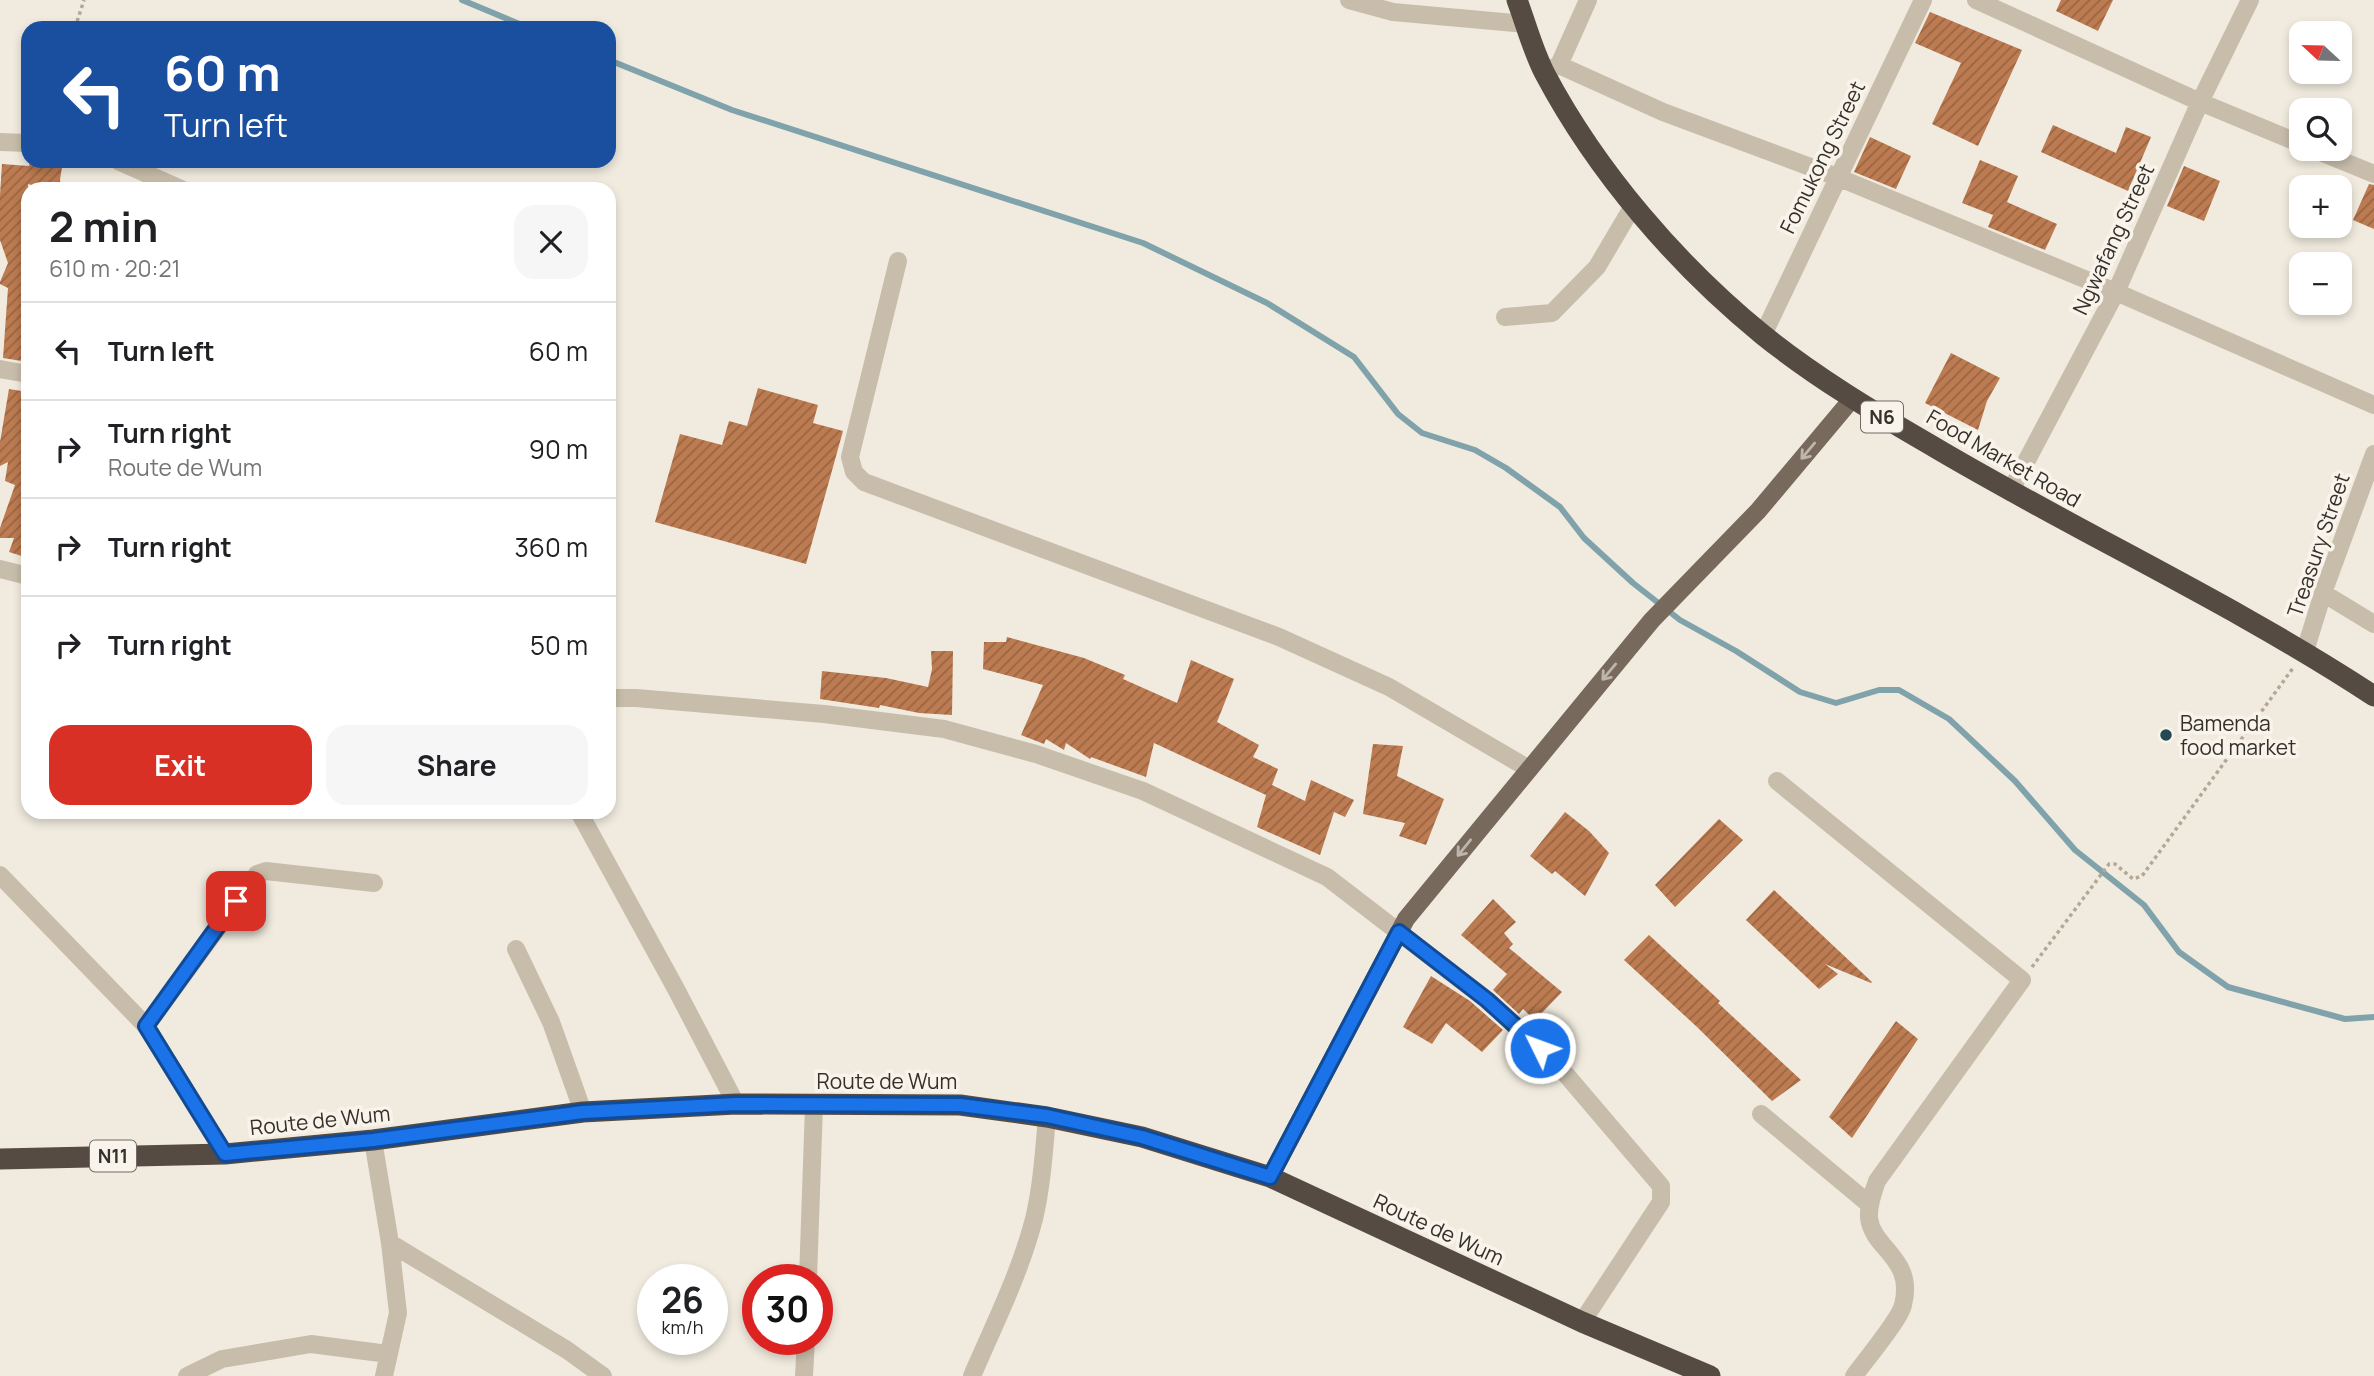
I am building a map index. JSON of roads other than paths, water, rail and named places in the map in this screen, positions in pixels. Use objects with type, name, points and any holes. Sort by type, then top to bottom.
[{"type":"highway","name":"Food Market Road","points":[[1517,0],[1526,24],[1552,69],[1592,151],[1633,206],[1698,275],[1763,335],[1852,399],[2010,492],[2305,651],[2374,696]]},
{"type":"highway","name":"Route de Wum","points":[[225,1154],[373,1140],[583,1112],[736,1104],[960,1105],[1047,1116],[1142,1137],[1270,1177],[1582,1322],[1710,1376]]},
{"type":"highway","name":"N11","points":[[0,1159],[225,1154]]},
{"type":"main road","points":[[1270,1177],[1406,919],[1653,620],[1758,511],[1852,399]]},
{"type":"street","points":[[1349,0],[1393,12],[1526,24]]},
{"type":"street","points":[[1588,0],[1552,69],[1837,177],[2116,292],[2374,405]]},
{"type":"street","name":"Fomukong Street","points":[[1763,335],[1923,0]]},
{"type":"street","points":[[1976,0],[2200,102],[2289,139]]},
{"type":"street","name":"Ngwafang Street","points":[[2010,492],[2116,292],[2200,102],[2250,0]]},
{"type":"street","points":[[0,142],[21,143]]},
{"type":"street","points":[[2342,161],[2374,174]]},
{"type":"street","points":[[134,168],[165,182]]},
{"type":"street","points":[[1505,317],[1552,313],[1597,267],[1633,206]]},
{"type":"street","points":[[898,261],[850,457],[854,472],[864,482],[1279,637],[1389,687],[1529,769]]},
{"type":"street","points":[[0,369],[21,373]]},
{"type":"street","name":"Treasury Street","points":[[2305,651],[2323,593],[2374,454]]},
{"type":"street","points":[[0,569],[21,574]]},
{"type":"street","points":[[2323,593],[2374,624]]},
{"type":"street","points":[[616,698],[824,714],[944,729],[1036,754],[1143,791],[1327,877],[1487,1000],[1557,1064],[1661,1186],[1661,1202],[1582,1322]]},
{"type":"street","points":[[1777,781],[2022,980],[1877,1181],[1869,1204],[1869,1220],[1906,1280],[1905,1292],[1903,1308],[1854,1376]]},
{"type":"street","points":[[583,819],[736,1104]]},
{"type":"street","points":[[146,1026],[257,874],[266,871],[374,883]]},
{"type":"street","points":[[0,875],[146,1026],[225,1154]]},
{"type":"street","points":[[516,949],[551,1022],[583,1112]]},
{"type":"street","points":[[809,1264],[814,1105]]},
{"type":"street","points":[[1760,1114],[1869,1204]]},
{"type":"street","points":[[972,1376],[1019,1264],[1033,1220],[1041,1182],[1047,1116]]},
{"type":"street","points":[[373,1140],[398,1313],[384,1376]]},
{"type":"street","points":[[390,1243],[568,1350],[603,1376]]},
{"type":"street","points":[[187,1376],[222,1359],[311,1344],[388,1354]]},
{"type":"street","points":[[804,1376],[805,1355]]},
{"type":"waterway","points":[[462,0],[512,21]]},
{"type":"waterway","points":[[616,63],[732,110],[1143,243],[1267,303],[1354,357],[1398,414],[1422,433],[1475,450],[1506,468],[1560,507],[1584,538],[1633,583],[1680,620],[1736,651],[1800,692],[1836,703],[1879,690],[1899,690],[1949,719],[2015,781],[2075,850],[2144,905],[2179,952],[2228,987],[2345,1019],[2374,1017]]},
{"type":"place","name":"Bamenda food market","points":[[2166,735]]}]
